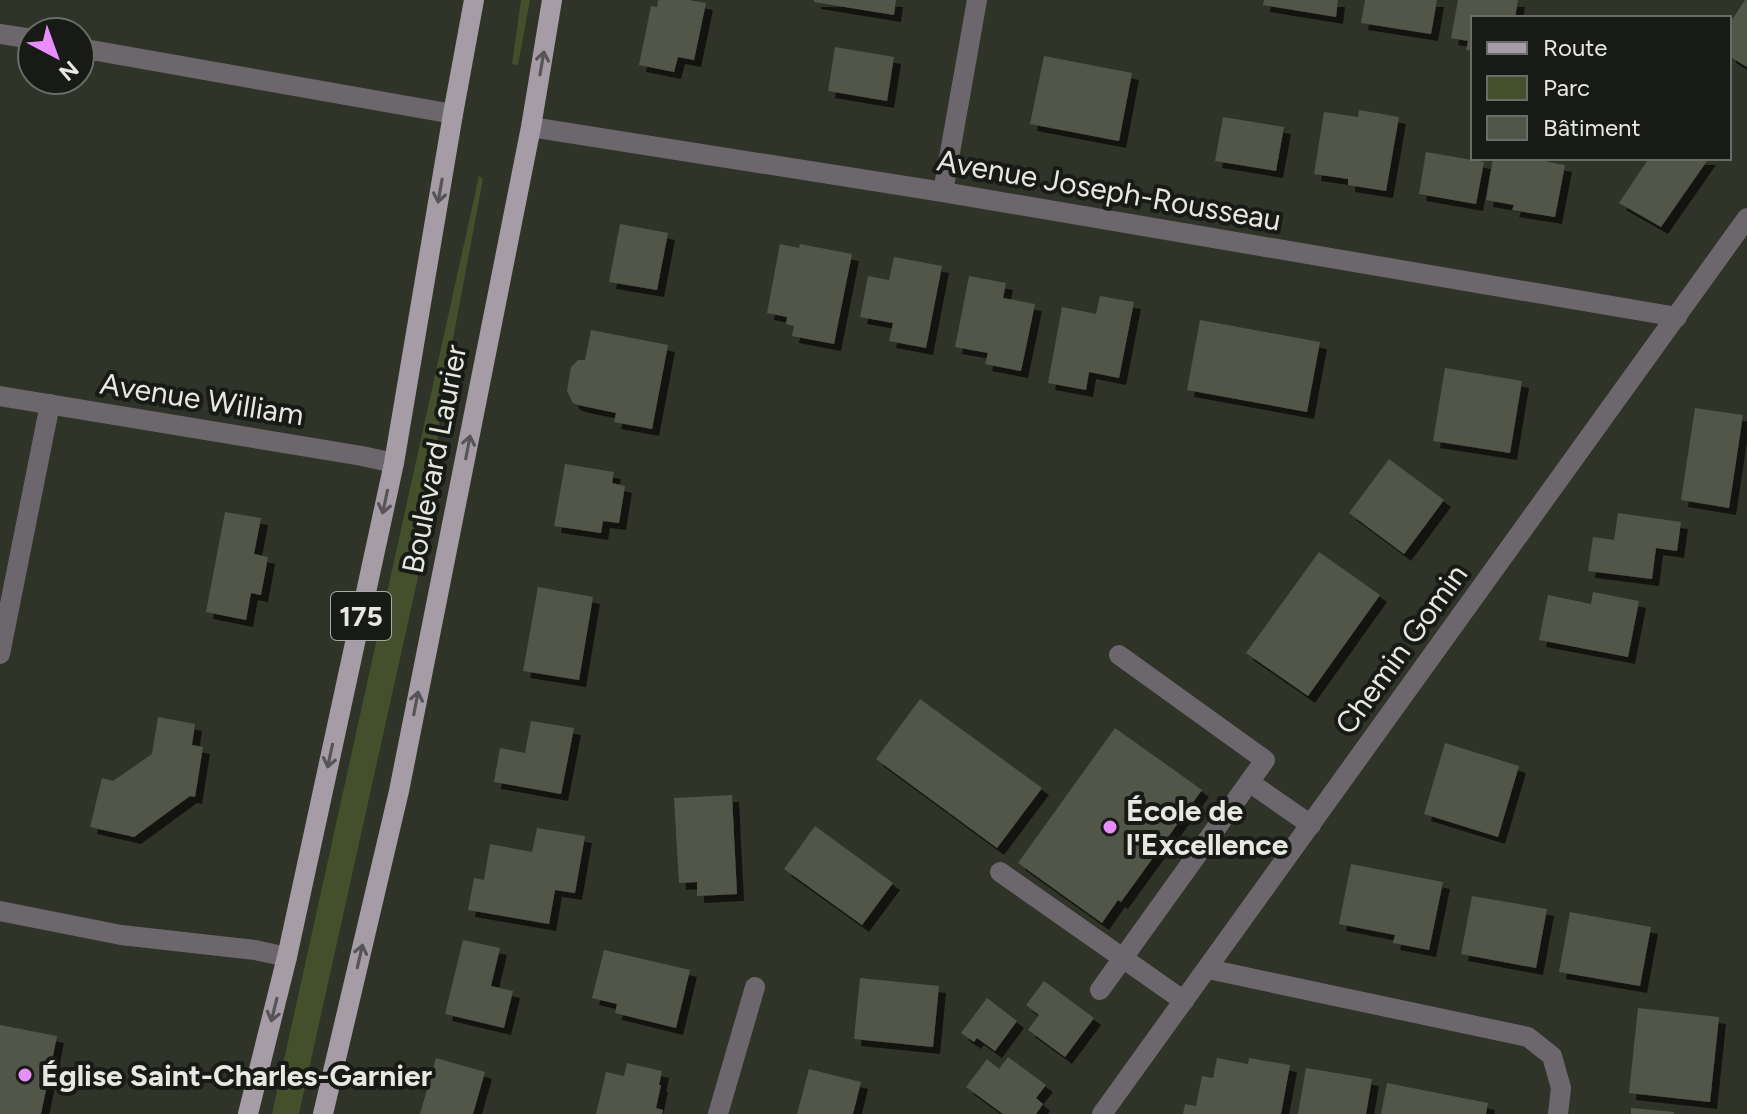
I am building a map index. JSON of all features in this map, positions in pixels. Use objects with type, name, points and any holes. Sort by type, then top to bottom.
[{"type":"main road","name":"Boulevard Laurier","points":[[248,1114],[287,957],[394,463],[474,0]]},
{"type":"main road","name":"Boulevard Laurier","points":[[323,1114],[399,791],[531,127],[552,0]]},
{"type":"street","points":[[943,192],[977,0]]},
{"type":"street","points":[[96,51],[453,114]]},
{"type":"street","name":"Avenue Joseph-Rousseau","points":[[531,127],[943,192],[1677,317]]},
{"type":"street","name":"Chemin Gomin","points":[[1102,1114],[1747,218]]},
{"type":"street","name":"Avenue William","points":[[0,396],[394,463]]},
{"type":"street","points":[[0,654],[50,404]]},
{"type":"street","points":[[1100,990],[1265,760],[1119,655]]},
{"type":"street","points":[[1249,782],[1311,825]]},
{"type":"street","points":[[1000,872],[1184,1001]]},
{"type":"street","points":[[0,911],[121,935],[255,950],[287,957]]},
{"type":"street","points":[[1208,969],[1528,1037],[1552,1056],[1561,1088],[1558,1114]]},
{"type":"street","points":[[718,1114],[755,987]]},
{"type":"green space","points":[[521,0],[530,0],[518,65],[512,64]]},
{"type":"green space","points":[[479,176],[483,179],[442,398],[427,537],[299,1114],[272,1114]]},
{"type":"building","points":[[658,0],[706,3],[694,60],[678,57],[674,72],[639,65],[651,6],[657,7]]},
{"type":"building","points":[[814,0],[896,0],[894,15]]},
{"type":"building","points":[[1264,0],[1338,0],[1336,17],[1263,5]]},
{"type":"building","points":[[1365,0],[1437,0],[1431,34],[1361,23]]},
{"type":"building","points":[[1458,0],[1518,0],[1515,16],[1471,16],[1471,51],[1466,50],[1468,41],[1451,38]]},
{"type":"building","points":[[1747,0],[1747,67],[1731,57],[1731,21]]},
{"type":"building","points":[[835,47],[894,57],[887,101],[828,91]]},
{"type":"building","points":[[1044,56],[1132,73],[1119,141],[1030,124]]},
{"type":"building","points":[[1359,110],[1399,117],[1386,191],[1348,185],[1348,179],[1314,174],[1324,112],[1358,117]]},
{"type":"building","points":[[1223,117],[1284,127],[1276,171],[1215,161]]},
{"type":"building","points":[[1426,152],[1484,162],[1476,204],[1419,194]]},
{"type":"building","points":[[1493,160],[1548,160],[1565,165],[1555,217],[1512,210],[1514,205],[1486,200]]},
{"type":"building","points":[[1648,160],[1708,160],[1661,227],[1619,203]]},
{"type":"building","points":[[620,224],[668,233],[657,290],[609,282]]},
{"type":"building","points":[[780,244],[799,248],[800,244],[852,254],[834,344],[792,336],[794,326],[786,324],[787,317],[767,313]]},
{"type":"building","points":[[894,257],[942,266],[926,348],[889,341],[893,323],[860,317],[868,276],[889,280]]},
{"type":"building","points":[[969,276],[1006,283],[1003,298],[1035,304],[1021,371],[985,364],[988,353],[955,347]]},
{"type":"building","points":[[1100,296],[1134,302],[1119,378],[1089,372],[1086,390],[1048,383],[1062,307],[1096,314]]},
{"type":"building","points":[[1200,320],[1320,342],[1307,412],[1187,390]]},
{"type":"building","points":[[591,330],[668,345],[652,429],[614,422],[616,413],[573,403],[567,391],[571,367],[578,360],[585,360]]},
{"type":"building","points":[[1445,368],[1522,381],[1510,453],[1433,441]]},
{"type":"building","points":[[1695,408],[1743,415],[1729,508],[1681,500]]},
{"type":"building","points":[[1389,459],[1444,500],[1404,554],[1349,513]]},
{"type":"building","points":[[565,464],[614,472],[612,483],[625,486],[619,523],[603,521],[601,533],[554,526]]},
{"type":"building","points":[[225,512],[261,518],[254,554],[268,557],[261,595],[251,593],[246,620],[206,612]]},
{"type":"building","points":[[1618,513],[1681,522],[1677,551],[1656,548],[1652,579],[1588,571],[1593,537],[1614,540]]},
{"type":"building","points":[[1319,552],[1380,595],[1308,696],[1246,653]]},
{"type":"building","points":[[538,587],[593,597],[579,680],[523,671]]},
{"type":"building","points":[[1593,592],[1639,601],[1628,657],[1539,640],[1548,595],[1591,604]]},
{"type":"building","points":[[920,699],[1042,788],[997,848],[876,759]]},
{"type":"building","points":[[158,717],[195,724],[192,745],[203,747],[195,797],[190,796],[134,837],[90,827],[102,778],[113,781],[152,754]]},
{"type":"building","points":[[531,721],[574,728],[561,794],[494,782],[500,748],[525,753]]},
{"type":"building","name":"École de l'Excellence","points":[[1115,728],[1202,790],[1121,902],[1118,900],[1102,923],[1018,863]]},
{"type":"building","points":[[1445,743],[1519,766],[1498,837],[1424,814]]},
{"type":"building","points":[[732,795],[737,894],[697,896],[697,882],[679,883],[674,798]]},
{"type":"building","points":[[815,826],[893,883],[862,925],[784,869]]},
{"type":"building","points":[[537,828],[585,836],[575,893],[555,890],[549,924],[468,910],[474,878],[484,880],[490,844],[532,852]]},
{"type":"building","points":[[1351,864],[1443,882],[1429,950],[1393,943],[1395,935],[1339,924]]},
{"type":"building","points":[[1472,896],[1547,909],[1536,968],[1461,954]]},
{"type":"building","points":[[1570,912],[1651,927],[1640,986],[1559,972]]},
{"type":"building","points":[[463,940],[500,948],[491,986],[513,991],[504,1028],[445,1014]]},
{"type":"building","points":[[604,950],[690,970],[676,1028],[615,1013],[617,1004],[592,998]]},
{"type":"building","points":[[860,978],[939,986],[933,1047],[854,1039]]},
{"type":"building","points":[[1044,981],[1094,1018],[1065,1057],[1028,1030],[1039,1015],[1026,1005]]},
{"type":"building","points":[[987,998],[1017,1021],[995,1051],[977,1038],[974,1042],[961,1033]]},
{"type":"building","points":[[1638,1008],[1719,1017],[1710,1102],[1629,1093]]},
{"type":"building","name":"Église Saint-Charles-Garnier","points":[[0,1025],[57,1036],[41,1114],[0,1114]]},
{"type":"building","points":[[1008,1057],[1046,1085],[1036,1098],[1043,1104],[1036,1114],[1003,1114],[966,1087],[987,1059],[999,1069]]},
{"type":"building","points":[[436,1058],[485,1072],[473,1114],[420,1114]]},
{"type":"building","points":[[1217,1058],[1248,1064],[1249,1058],[1290,1065],[1281,1114],[1183,1114],[1185,1104],[1196,1106],[1202,1076],[1213,1078]]},
{"type":"building","points":[[627,1063],[662,1071],[656,1108],[663,1110],[662,1114],[596,1114],[606,1072],[624,1076]]},
{"type":"building","points":[[1306,1068],[1372,1079],[1366,1114],[1298,1114]]},
{"type":"building","points":[[809,1069],[861,1082],[853,1114],[797,1114]]},
{"type":"building","points":[[1387,1083],[1488,1103],[1486,1114],[1381,1114]]},
{"type":"building","points":[[1631,1108],[1674,1112],[1674,1114],[1631,1114]]},
{"type":"place","name":"École de l'Excellence","points":[[1110,827]]},
{"type":"place","name":"Église Saint-Charles-Garnier","points":[[25,1075]]}]
